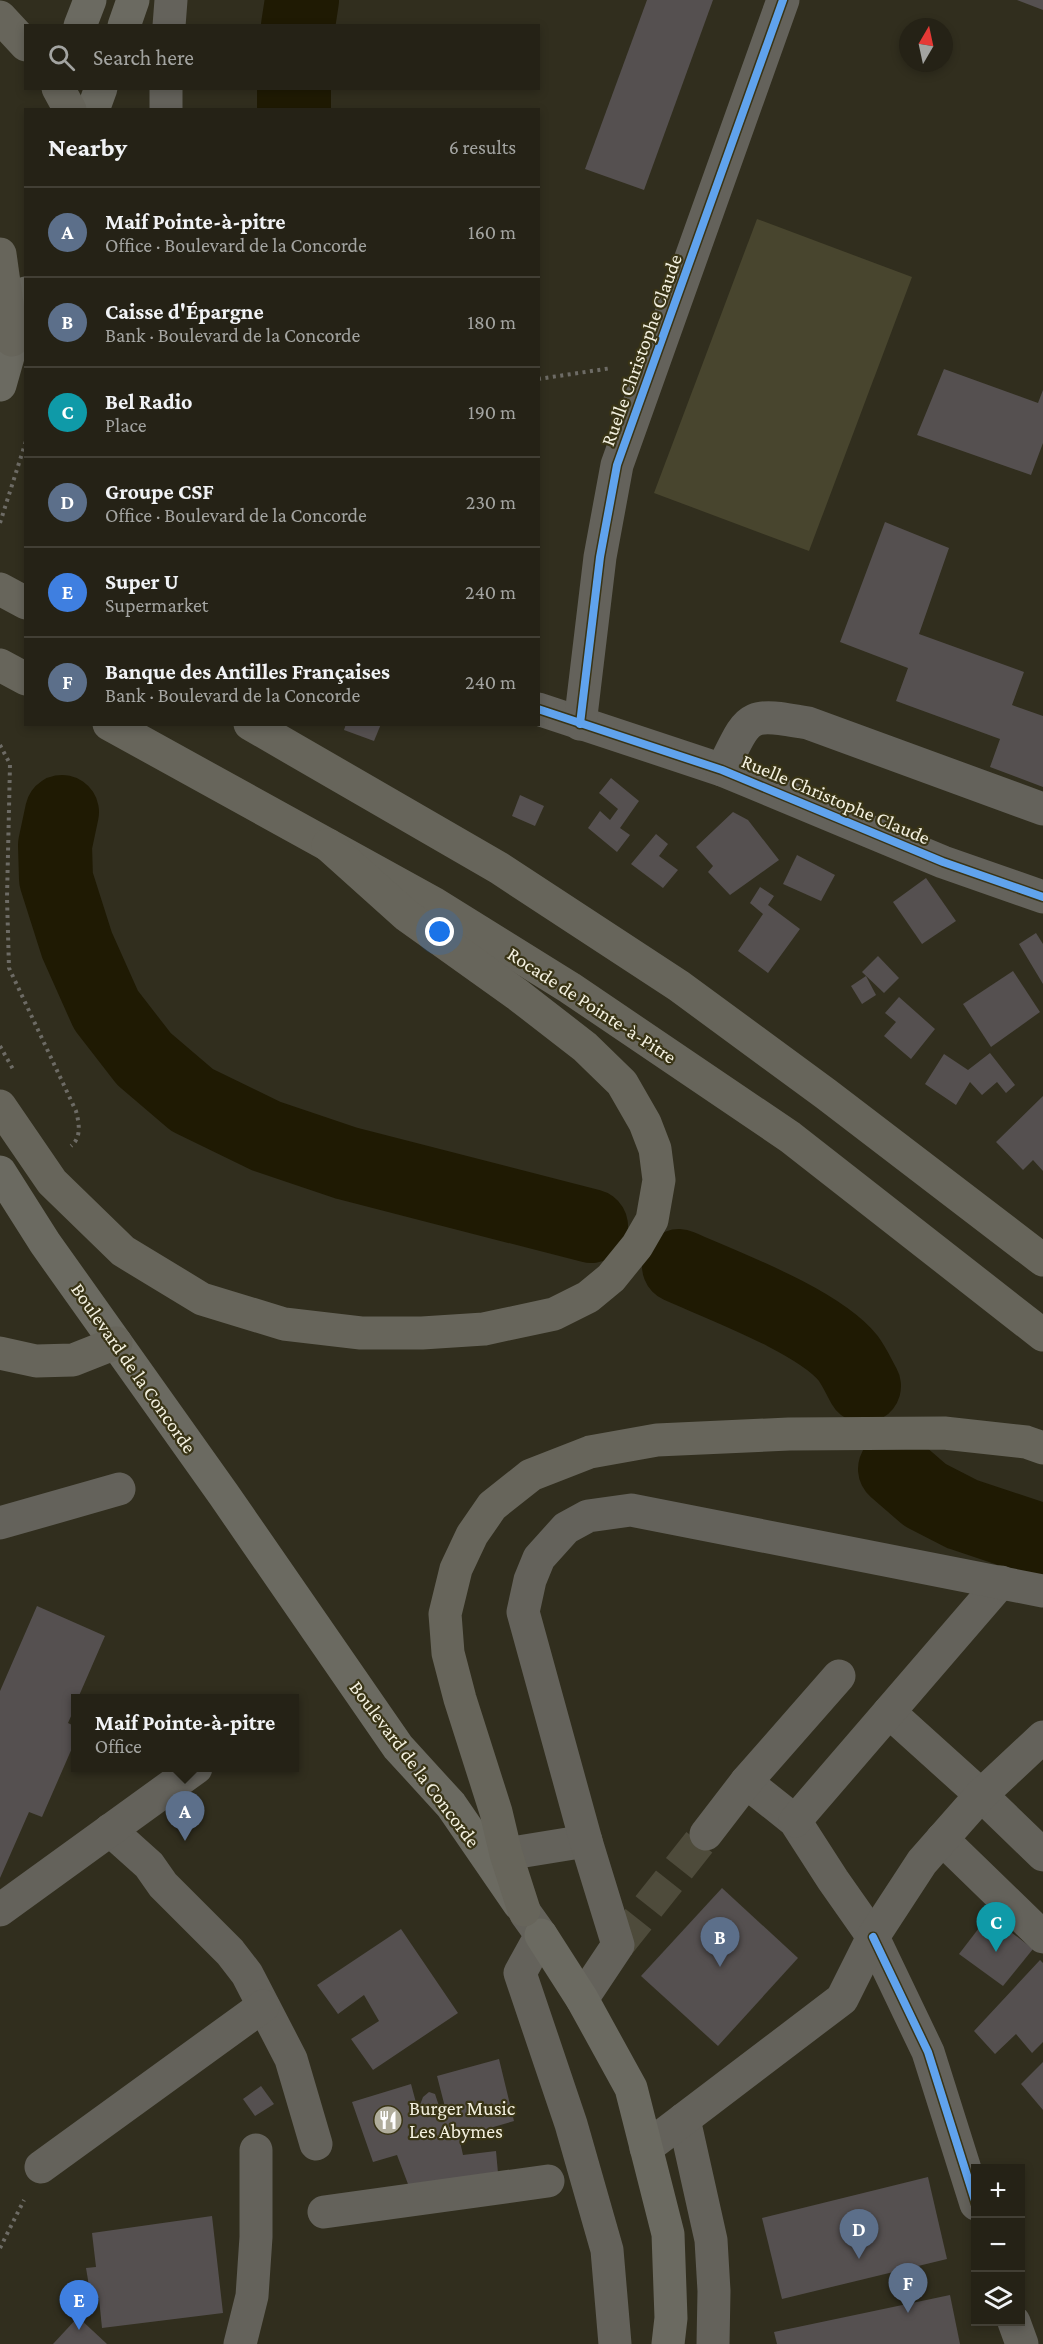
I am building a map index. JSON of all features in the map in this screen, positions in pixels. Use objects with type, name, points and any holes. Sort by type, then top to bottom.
[{"type":"highway","points":[[0,17],[24,43]]},
{"type":"highway","points":[[0,254],[12,340]]},
{"type":"highway","points":[[0,590],[24,602]]},
{"type":"highway","points":[[0,665],[24,678]]},
{"type":"highway","name":"Rocade de Pointe-à-Pitre","points":[[112,726],[435,904],[570,988],[790,1137],[1043,1335]]},
{"type":"highway","points":[[253,726],[499,868],[679,986],[826,1094],[1043,1260]]},
{"type":"highway","points":[[0,1106],[52,1182],[115,1244],[202,1299],[284,1324],[361,1333],[422,1333],[484,1329],[554,1314],[588,1298],[611,1278],[638,1246],[652,1220],[659,1180],[652,1140],[645,1123],[622,1083],[585,1047],[406,915],[328,845]]},
{"type":"highway","points":[[0,1353],[36,1361],[73,1360],[116,1343]]},
{"type":"highway","points":[[533,1923],[506,1854],[496,1812],[448,1653],[445,1614],[456,1569],[472,1535],[492,1506],[531,1475],[590,1452],[657,1440],[789,1434],[944,1433],[1026,1442],[1043,1448]]},
{"type":"main road","points":[[82,24],[90,0]]},
{"type":"main road","points":[[125,24],[133,0]]},
{"type":"main road","points":[[94,108],[100,90]]},
{"type":"main road","points":[[0,385],[24,300]]},
{"type":"main road","name":"Boulevard de la Concorde","points":[[0,1172],[45,1243],[398,1747],[451,1805],[533,1923],[582,1999],[631,2088],[668,2234],[671,2318],[668,2344]]},
{"type":"street","points":[[170,24],[171,0]]},
{"type":"street","name":"Ruelle Christophe Claude","points":[[580,724],[600,557],[618,465],[783,0]]},
{"type":"street","points":[[166,90],[166,108]]},
{"type":"street","name":"Ruelle Christophe Claude","points":[[540,710],[722,770],[943,862],[1043,897]]},
{"type":"street","points":[[722,770],[742,728],[752,720],[770,716],[808,723],[1043,809]]},
{"type":"street","points":[[0,1523],[119,1489]]},
{"type":"street","points":[[582,1999],[618,1945],[586,1841],[523,1612],[539,1558],[566,1528],[588,1516],[631,1510],[1043,1591]]},
{"type":"street","points":[[795,1821],[1001,1582]]},
{"type":"street","points":[[706,1834],[746,1782],[839,1676]]},
{"type":"street","points":[[889,1712],[1043,1855]]},
{"type":"street","points":[[646,2148],[842,1999],[873,1937],[922,1862],[981,1795],[1043,1737]]},
{"type":"street","points":[[0,1910],[189,1772]]},
{"type":"street","points":[[746,1782],[795,1821],[873,1937],[928,2052],[971,2191]]},
{"type":"street","points":[[110,1830],[149,1865],[163,1886],[230,1952],[247,1974],[291,2059],[316,2144]]},
{"type":"street","points":[[942,1839],[1043,1937]]},
{"type":"street","points":[[506,1854],[586,1841]]},
{"type":"street","points":[[533,1923],[520,1973],[572,2124],[607,2250],[615,2344]]},
{"type":"street","points":[[41,2167],[263,2006]]},
{"type":"street","points":[[684,2119],[711,2240],[714,2291],[713,2344]]},
{"type":"street","points":[[240,2344],[252,2296],[256,2237],[256,2150]]},
{"type":"street","points":[[324,2212],[548,2181]]},
{"type":"street","points":[[1015,2326],[1022,2344]]},
{"type":"path","points":[[540,379],[655,361]]},
{"type":"path","points":[[0,523],[24,447]]},
{"type":"path","points":[[0,745],[10,764],[7,898],[9,968],[76,1111],[79,1125],[74,1144]]},
{"type":"path","points":[[0,2248],[41,2167]]},
{"type":"shaded area","points":[[757,219],[912,277],[809,551],[654,493]]},
{"type":"building","points":[[647,0],[713,0],[644,190],[585,169]]},
{"type":"building","points":[[1017,0],[1043,0],[1043,10]]},
{"type":"building","points":[[944,369],[1038,403],[1043,390],[1043,443],[1031,475],[917,435]]},
{"type":"building","points":[[885,522],[949,548],[919,634],[1024,672],[1012,705],[1043,716],[1043,787],[990,767],[1000,739],[896,701],[908,668],[840,642]]},
{"type":"building","points":[[345,726],[380,726],[374,741],[344,730]]},
{"type":"building","points":[[611,778],[639,801],[620,828],[630,835],[617,852],[588,828],[600,811],[610,820],[618,809],[599,793]]},
{"type":"building","points":[[520,795],[544,806],[535,826],[512,816]]},
{"type":"building","points":[[733,812],[748,820],[779,860],[730,895],[708,872],[713,866],[696,847]]},
{"type":"building","points":[[656,834],[668,844],[659,856],[678,870],[663,888],[631,864]]},
{"type":"building","points":[[797,855],[835,875],[821,901],[783,884]]},
{"type":"building","points":[[926,878],[956,921],[922,944],[893,902]]},
{"type":"building","points":[[760,887],[774,896],[768,905],[800,929],[768,973],[738,951],[763,914],[750,903]]},
{"type":"building","points":[[1036,933],[1043,944],[1043,984],[1019,944]]},
{"type":"building","points":[[878,956],[899,978],[884,993],[862,972]]},
{"type":"building","points":[[1013,971],[1040,1012],[991,1047],[963,1004]]},
{"type":"building","points":[[866,976],[876,995],[862,1004],[851,986]]},
{"type":"building","points":[[899,997],[935,1029],[911,1059],[884,1036],[896,1022],[885,1013]]},
{"type":"building","points":[[990,1053],[1015,1085],[1006,1093],[997,1082],[982,1095],[970,1082],[956,1105],[925,1084],[944,1054],[968,1070]]},
{"type":"building","points":[[1043,1096],[1043,1171],[1033,1160],[1023,1170],[996,1142]]},
{"type":"building","points":[[37,1606],[105,1636],[80,1694],[71,1694],[71,1716],[68,1723],[71,1724],[71,1750],[42,1817],[29,1812],[0,1878],[0,1691]]},
{"type":"building","points":[[722,1888],[798,1958],[718,2046],[641,1976]]},
{"type":"building","points":[[989,1915],[1033,1949],[1003,1986],[959,1954]]},
{"type":"building","points":[[401,1929],[458,2013],[373,2070],[351,2039],[379,2021],[364,1995],[338,2014],[317,1985]]},
{"type":"building","points":[[1040,1960],[1043,1963],[1043,2042],[1032,2053],[1016,2034],[995,2054],[974,2031]]},
{"type":"building","points":[[499,2059],[514,2121],[459,2137],[463,2155],[496,2151],[499,2184],[411,2192],[397,2155],[373,2162],[352,2102],[411,2084],[418,2110],[423,2097],[429,2092],[435,2094],[441,2112],[446,2111],[437,2076]]},
{"type":"building","points":[[1043,2062],[1043,2110],[1021,2084]]},
{"type":"building","points":[[261,2086],[274,2104],[255,2116],[243,2099]]},
{"type":"building","points":[[928,2177],[947,2259],[782,2299],[762,2218]]},
{"type":"building","points":[[212,2216],[223,2313],[102,2328],[99,2298],[91,2298],[86,2268],[96,2267],[92,2233]]},
{"type":"building","points":[[950,2295],[960,2344],[777,2344],[774,2332]]},
{"type":"building","points":[[78,2317],[107,2344],[53,2344]]},
{"type":"waterway","points":[[298,24],[302,0]]},
{"type":"waterway","points":[[294,90],[294,108]]},
{"type":"waterway","points":[[62,812],[55,845],[56,879],[77,945],[106,1010],[144,1059],[192,1100],[266,1136],[346,1163],[591,1226]]},
{"type":"waterway","points":[[679,1266],[744,1294],[815,1331],[834,1344],[848,1358],[864,1386]]},
{"type":"waterway","points":[[895,1469],[925,1495],[962,1514],[1043,1541]]},
{"type":"tunnel","points":[[618,1945],[706,1834]]},
{"type":"cycle path","points":[[580,724],[600,557],[617,465],[783,0]]},
{"type":"cycle path","points":[[540,710],[722,770],[943,862],[1043,897]]},
{"type":"cycle path","points":[[873,1937],[928,2052],[971,2188]]},
{"type":"place","name":"Maif Pointe-à-pitre","points":[[185,1841]]},
{"type":"place","name":"Bel Radio","points":[[996,1952]]},
{"type":"place","name":"Caisse d'Épargne","points":[[720,1967]]},
{"type":"place","name":"Burger Music Les Abymes","points":[[388,2120]]},
{"type":"place","name":"Groupe CSF","points":[[859,2259]]},
{"type":"place","name":"Banque des Antilles Françaises","points":[[908,2313]]},
{"type":"place","name":"Super U","points":[[79,2330]]}]
